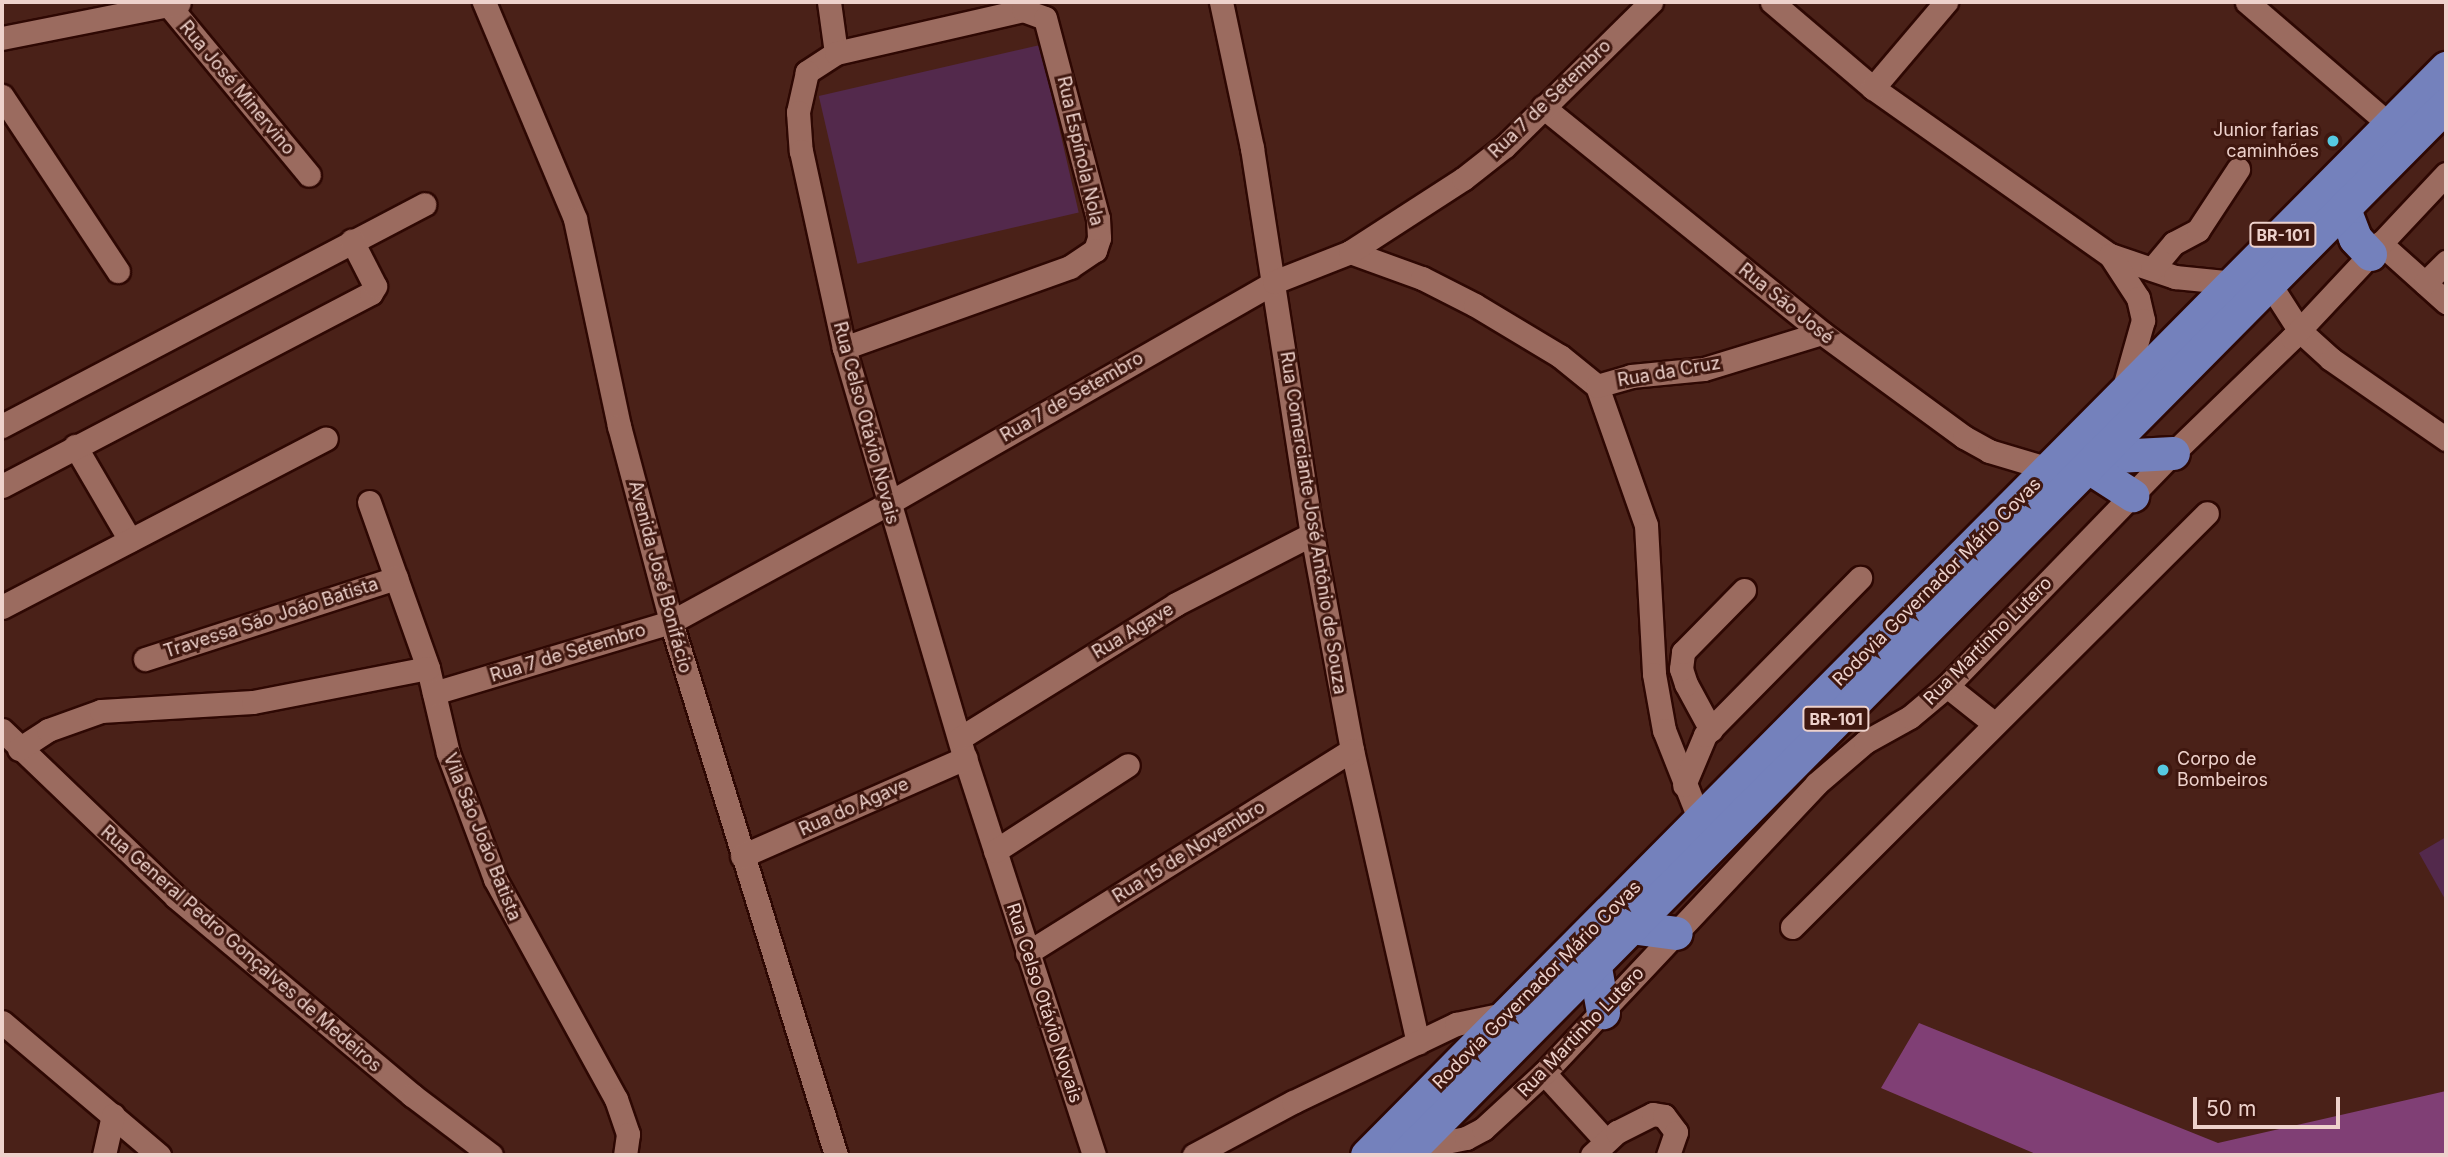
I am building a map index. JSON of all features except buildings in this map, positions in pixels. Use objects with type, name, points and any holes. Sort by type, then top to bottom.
[{"type":"highway","name":"Rodovia Governador Mário Covas","points":[[1367,1155],[2119,401],[2446,68]]},
{"type":"highway","name":"Rodovia Governador Mário Covas","points":[[1408,1152],[2446,105]]},
{"type":"highway","points":[[2344,209],[2355,238],[2375,249]]},
{"type":"highway","points":[[2092,462],[2173,453]]},
{"type":"highway","points":[[2092,462],[2132,495]]},
{"type":"highway","points":[[1630,927],[1676,933]]},
{"type":"highway","points":[[1594,962],[1603,1012]]},
{"type":"street","name":"Avenida José Bonifácio","points":[[484,2],[575,219],[619,426],[671,622],[835,1155]]},
{"type":"street","points":[[829,2],[836,53]]},
{"type":"street","name":"Rua Comerciante José Antônio de Souza","points":[[1221,2],[1252,148],[1312,534],[1352,750],[1418,1043]]},
{"type":"street","name":"Rua 7 de Setembro","points":[[434,693],[671,622],[887,504],[1274,282],[1350,252],[1463,179],[1543,107],[1651,2]]},
{"type":"street","points":[[1772,2],[1873,88],[2110,255],[2188,279],[2235,284]]},
{"type":"street","points":[[1873,88],[1946,2]]},
{"type":"street","points":[[2247,2],[2391,126]]},
{"type":"street","points":[[2,38],[173,3]]},
{"type":"street","name":"Rua José Minervino","points":[[173,3],[309,175]]},
{"type":"street","name":"Rua Espínola Nola","points":[[836,53],[1023,10],[1045,18],[1051,28],[1098,218],[1095,250],[1070,267],[844,348]]},
{"type":"street","name":"Rua Celso Otávio Novais","points":[[836,53],[807,72],[798,112],[801,151],[844,348],[887,504],[962,748],[1094,1155]]},
{"type":"street","points":[[2,96],[118,271]]},
{"type":"street","name":"Rua São José","points":[[1543,107],[1822,333],[1964,437],[1989,451],[2049,469]]},
{"type":"street","points":[[2152,269],[2174,243],[2197,230],[2238,169]]},
{"type":"street","name":"Rua Martinho Lutero","points":[[1408,1152],[1465,1138],[1483,1129],[1544,1073],[1824,776],[1865,742],[1910,717],[1947,686],[2173,453],[2299,330],[2446,174]]},
{"type":"street","points":[[2,426],[424,204]]},
{"type":"street","points":[[2,486],[371,293],[375,286],[352,241]]},
{"type":"street","points":[[2375,249],[2446,302]]},
{"type":"street","points":[[1350,252],[1423,278],[1475,305],[1549,348],[1597,386],[1646,525],[1654,674],[1664,730],[1700,821]]},
{"type":"street","points":[[2110,255],[2138,298],[2143,320],[2119,401]]},
{"type":"street","points":[[2425,284],[2446,262]]},
{"type":"street","points":[[2269,284],[2299,330],[2331,359],[2446,439]]},
{"type":"street","name":"Rua da Cruz","points":[[1597,386],[1631,376],[1704,369],[1822,333]]},
{"type":"street","points":[[2,607],[326,438]]},
{"type":"street","points":[[75,446],[130,540]]},
{"type":"street","name":"Vila São João Batista","points":[[369,502],[428,668],[447,753],[495,880],[616,1099],[628,1134],[625,1155]]},
{"type":"street","points":[[1792,926],[2207,513]]},
{"type":"street","name":"Rua Agave","points":[[962,748],[1176,604],[1312,534]]},
{"type":"street","name":"Travessa São João Batista","points":[[145,659],[396,578]]},
{"type":"street","points":[[1684,785],[1711,730],[1860,578]]},
{"type":"street","points":[[1711,730],[1686,684],[1681,670],[1683,652],[1744,590]]},
{"type":"street","points":[[19,749],[48,730],[101,711],[240,704],[428,668]]},
{"type":"street","points":[[1947,686],[1995,724]]},
{"type":"street","name":"Rua General Pedro Gonçalves de Medeiros","points":[[2,730],[176,897],[401,1087],[491,1155]]},
{"type":"street","name":"Rua do Agave","points":[[742,856],[962,748]]},
{"type":"street","name":"Rua 15 de Novembro","points":[[1027,953],[1352,750]]},
{"type":"street","points":[[995,851],[1128,765]]},
{"type":"street","points":[[1194,1155],[1475,1017],[1509,1013]]},
{"type":"street","points":[[2,1022],[159,1155]]},
{"type":"street","points":[[1544,1073],[1578,1111],[1599,1148],[1643,1117],[1664,1116],[1676,1132],[1668,1155]]},
{"type":"street","points":[[104,1155],[113,1115]]},
{"type":"shaded area","points":[[1040,45],[1079,213],[858,264],[819,96]]},
{"type":"shaded area","points":[[2446,837],[2446,901],[2419,853]]},
{"type":"shaded area","points":[[1919,1023],[2218,1143],[2446,1091],[2446,1155],[2038,1155],[1881,1088]]},
{"type":"place","name":"Junior farias caminhões","points":[[2333,141]]},
{"type":"place","name":"Corpo de Bombeiros","points":[[2163,770]]}]
